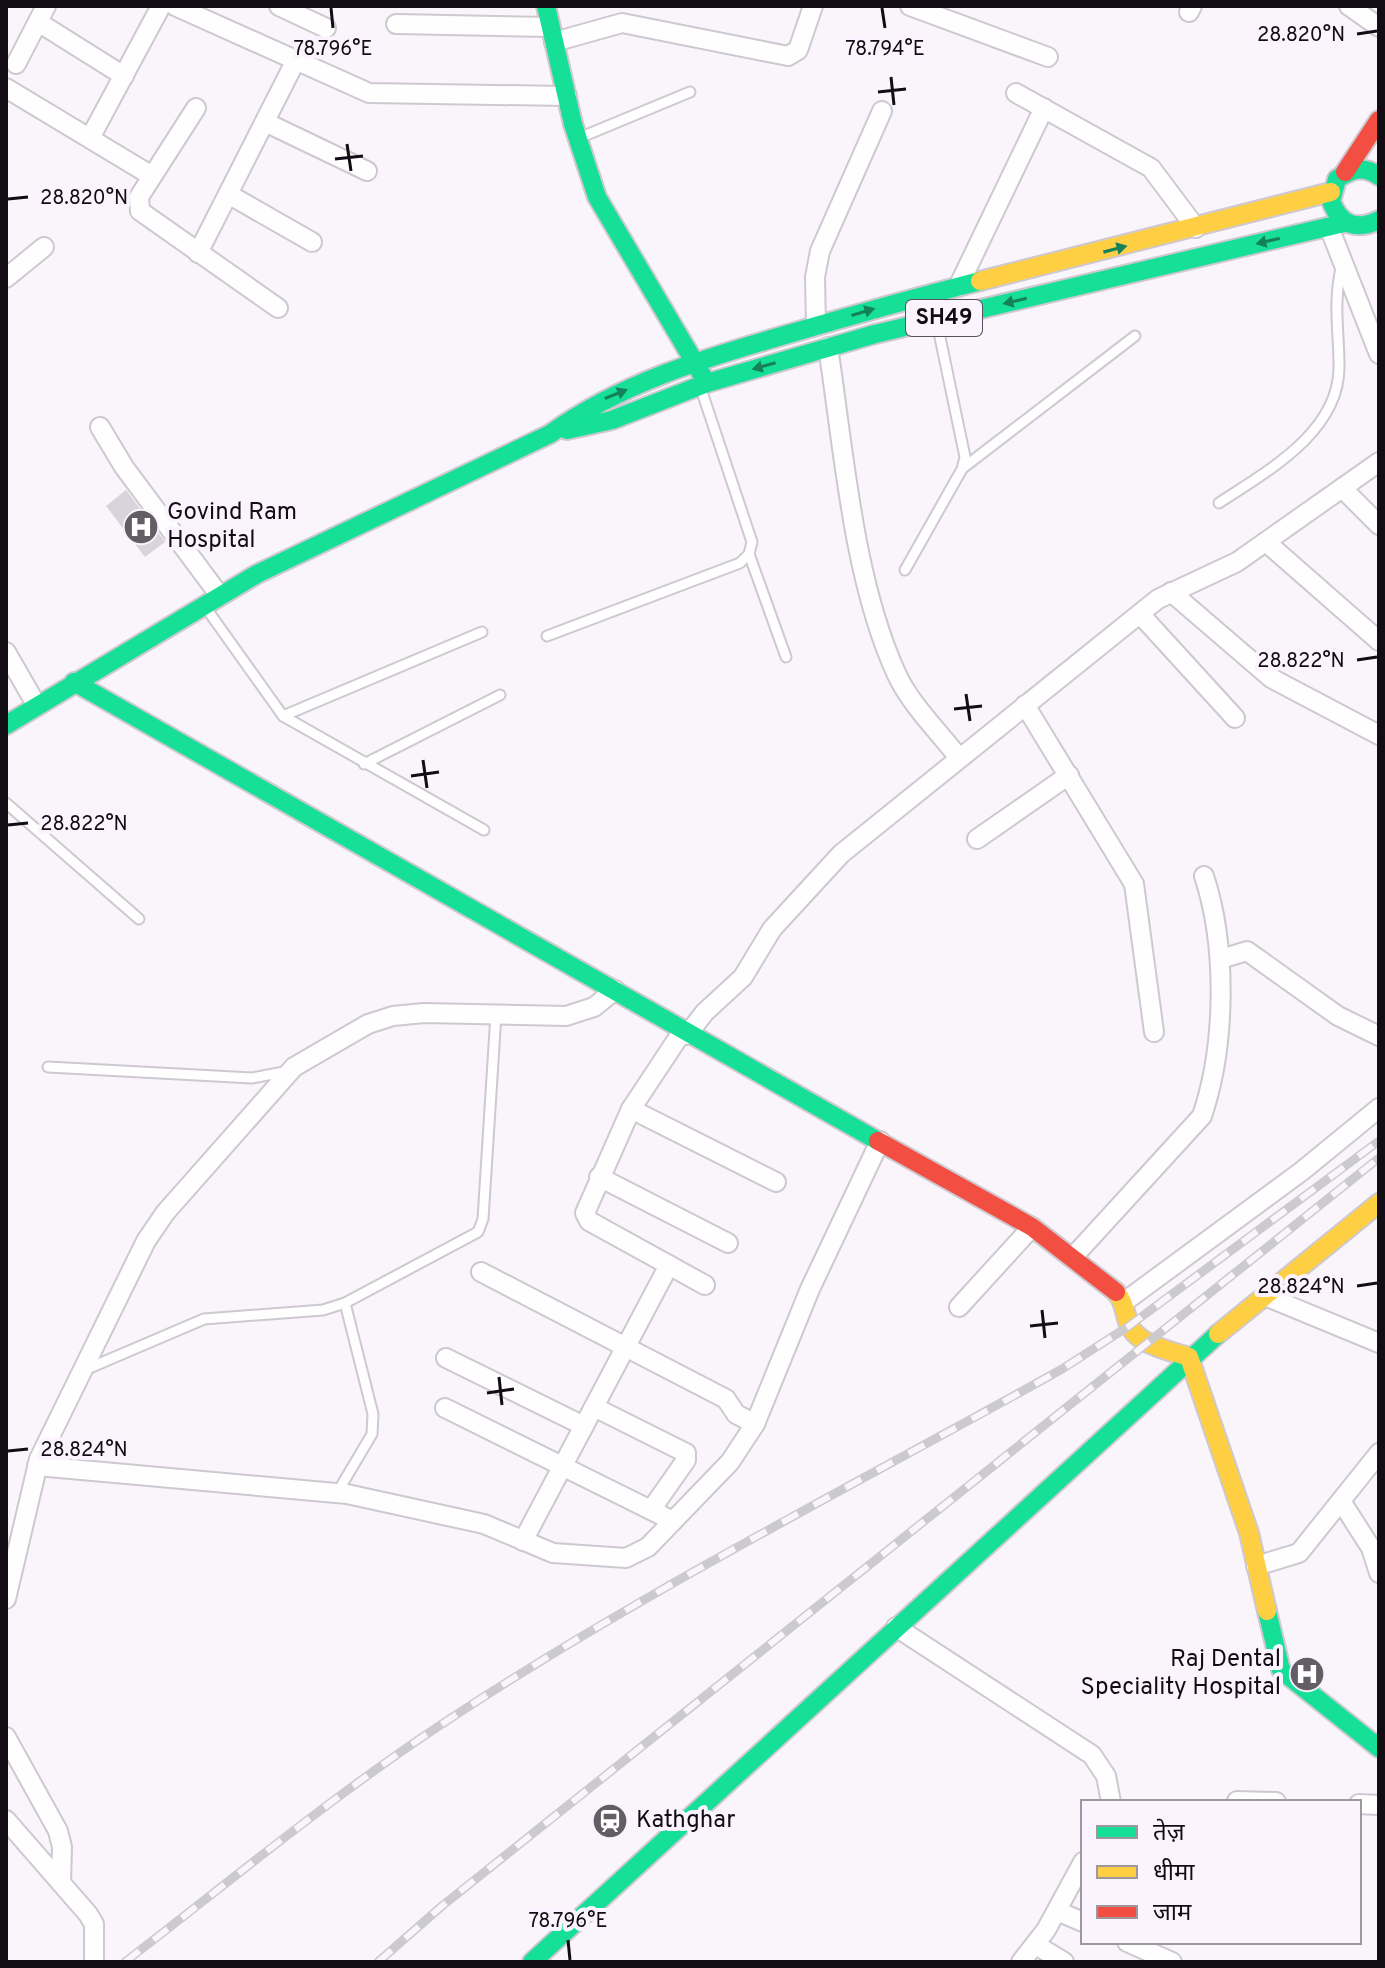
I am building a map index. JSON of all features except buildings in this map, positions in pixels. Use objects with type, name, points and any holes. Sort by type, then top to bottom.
[{"type":"main road","points":[[546,6],[578,139],[597,197],[696,362],[703,384]]},
{"type":"main road","points":[[1379,120],[1331,192],[1336,225],[1364,228],[1379,220]]},
{"type":"main road","points":[[1345,172],[1364,169],[1379,176]]},
{"type":"main road","name":"SH49","points":[[10,718],[37,706],[257,574],[550,434],[586,407],[696,362],[958,287],[1331,192]]},
{"type":"main road","name":"SH49","points":[[550,434],[612,420],[703,384],[828,347],[1336,225]]},
{"type":"main road","points":[[74,682],[615,990],[685,1033],[1032,1227],[1107,1282],[1124,1302],[1129,1326],[1146,1343],[1189,1357]]},
{"type":"main road","points":[[532,1962],[1189,1357],[1379,1203]]},
{"type":"main road","points":[[1189,1357],[1249,1533],[1281,1670],[1379,1748]]},
{"type":"street","points":[[90,138],[161,6]]},
{"type":"street","points":[[175,6],[369,93],[384,96],[567,96]]},
{"type":"street","points":[[279,6],[326,28]]},
{"type":"street","points":[[396,24],[552,34],[622,23],[788,56],[798,50],[813,6]]},
{"type":"street","points":[[910,6],[1048,57]]},
{"type":"street","points":[[1349,6],[1379,27]]},
{"type":"street","points":[[6,81],[42,14],[124,76]]},
{"type":"street","points":[[6,44],[14,51],[16,64]]},
{"type":"street","points":[[198,253],[296,60]]},
{"type":"street","points":[[6,88],[152,176]]},
{"type":"street","points":[[1016,93],[1151,168],[1196,228]]},
{"type":"street","points":[[196,108],[139,197],[140,211],[278,308]]},
{"type":"street","points":[[958,287],[1044,108]]},
{"type":"street","points":[[816,326],[816,265],[882,111]]},
{"type":"street","points":[[265,122],[367,171]]},
{"type":"street","points":[[228,194],[312,242]]},
{"type":"street","points":[[1336,225],[1342,261],[1379,354]]},
{"type":"street","points":[[6,278],[44,247]]},
{"type":"street","points":[[828,347],[862,567],[892,662],[907,691],[959,758]]},
{"type":"street","points":[[100,427],[212,601]]},
{"type":"street","points":[[705,1285],[586,1217],[585,1207],[631,1109],[685,1033],[743,977],[772,929],[828,866],[959,758],[1171,592],[1219,572],[1379,462]]},
{"type":"street","points":[[1342,488],[1379,525]]},
{"type":"street","points":[[1266,542],[1379,641]]},
{"type":"street","points":[[1171,592],[1271,678],[1379,735]]},
{"type":"street","points":[[1140,614],[1235,718]]},
{"type":"street","points":[[6,652],[37,706]]},
{"type":"street","points":[[1025,705],[1134,884],[1154,1032]]},
{"type":"street","points":[[977,839],[1069,775]]},
{"type":"street","points":[[1073,1257],[1202,1116],[1211,1090],[1221,959],[1216,914],[1204,876]]},
{"type":"street","points":[[1221,959],[1247,951],[1338,1016],[1379,1036]]},
{"type":"street","points":[[6,1599],[37,1466],[80,1372],[160,1220],[294,1067],[368,1024],[393,1016],[581,1014],[615,990]]},
{"type":"street","points":[[1124,1302],[1302,1171],[1379,1108]]},
{"type":"street","points":[[631,1109],[776,1182]]},
{"type":"street","points":[[37,1466],[337,1493],[471,1521],[553,1553],[626,1558],[648,1547],[730,1462],[755,1424],[807,1297],[880,1141]]},
{"type":"street","points":[[599,1177],[728,1243]]},
{"type":"street","points":[[959,1307],[1032,1227]]},
{"type":"street","points":[[523,1541],[669,1265]]},
{"type":"street","points":[[481,1272],[726,1399],[736,1414],[755,1424]]},
{"type":"street","points":[[1265,1296],[1379,1343]]},
{"type":"street","points":[[446,1358],[584,1426]]},
{"type":"street","points":[[594,1407],[686,1453],[686,1460],[651,1510]]},
{"type":"street","points":[[445,1408],[673,1521]]},
{"type":"street","points":[[1256,1566],[1299,1553],[1377,1459]]},
{"type":"street","points":[[1341,1501],[1371,1548],[1379,1573]]},
{"type":"street","points":[[896,1627],[1092,1755],[1106,1776],[1111,1800]]},
{"type":"street","points":[[6,1737],[58,1831],[62,1847],[61,1883]]},
{"type":"street","points":[[6,1820],[94,1924],[94,1962]]},
{"type":"street","points":[[1021,1962],[1036,1945],[1081,1866]]},
{"type":"street","points":[[1057,1911],[1081,1921]]},
{"type":"street","points":[[1132,1944],[1172,1962]]},
{"type":"street","points":[[1036,1945],[1064,1962]]},
{"type":"lane","points":[[578,139],[690,92]]},
{"type":"lane","points":[[1219,503],[1297,450],[1333,396],[1339,365],[1334,306],[1342,261]]},
{"type":"lane","points":[[937,320],[964,444],[962,469]]},
{"type":"lane","points":[[905,570],[962,469],[1135,336]]},
{"type":"lane","points":[[547,636],[740,563],[749,554],[752,542],[703,384]]},
{"type":"lane","points":[[749,554],[786,657]]},
{"type":"lane","points":[[212,601],[283,716],[484,830]]},
{"type":"lane","points":[[283,716],[482,632]]},
{"type":"lane","points":[[364,764],[500,695]]},
{"type":"lane","points":[[6,803],[139,919]]},
{"type":"lane","points":[[80,1372],[204,1319],[323,1310],[345,1303],[472,1236],[481,1226],[496,1014]]},
{"type":"lane","points":[[48,1067],[252,1078],[277,1074],[294,1067]]},
{"type":"lane","points":[[337,1493],[372,1434],[373,1414],[345,1303]]},
{"type":"railway","points":[[125,1962],[319,1811],[439,1726],[668,1586],[1062,1369],[1129,1326],[1379,1141]]},
{"type":"railway","points":[[378,1962],[442,1906],[1379,1158]]},
{"type":"traffic: fast","points":[[546,6],[573,124],[597,197],[705,380]]},
{"type":"traffic: fast","points":[[1379,176],[1363,169],[1348,173],[1337,179],[1331,201],[1339,216],[1350,224],[1363,225],[1379,220]]},
{"type":"traffic: fast","points":[[567,430],[612,420],[707,383],[875,334],[1344,223]]},
{"type":"traffic: fast","points":[[6,725],[257,574],[550,434],[605,400],[663,374],[723,353],[980,281]]},
{"type":"traffic: fast","points":[[74,682],[878,1141]]},
{"type":"traffic: fast","points":[[532,1962],[1218,1334]]},
{"type":"traffic: fast","points":[[1267,1611],[1281,1670],[1379,1748]]},
{"type":"traffic: slow","points":[[980,281],[1331,192]]},
{"type":"traffic: slow","points":[[1218,1334],[1379,1203]]},
{"type":"traffic: slow","points":[[1116,1292],[1128,1322],[1138,1336],[1154,1346],[1189,1357],[1249,1533],[1267,1611]]},
{"type":"traffic: jam","points":[[1345,172],[1379,120]]},
{"type":"traffic: jam","points":[[878,1141],[1032,1227],[1116,1292]]},
{"type":"place","name":"Govind Ram Hospital","points":[[141,527]]},
{"type":"place","name":"Raj Dental Speciality Hospital","points":[[1307,1674]]},
{"type":"place","name":"Kathghar","points":[[610,1821]]}]
